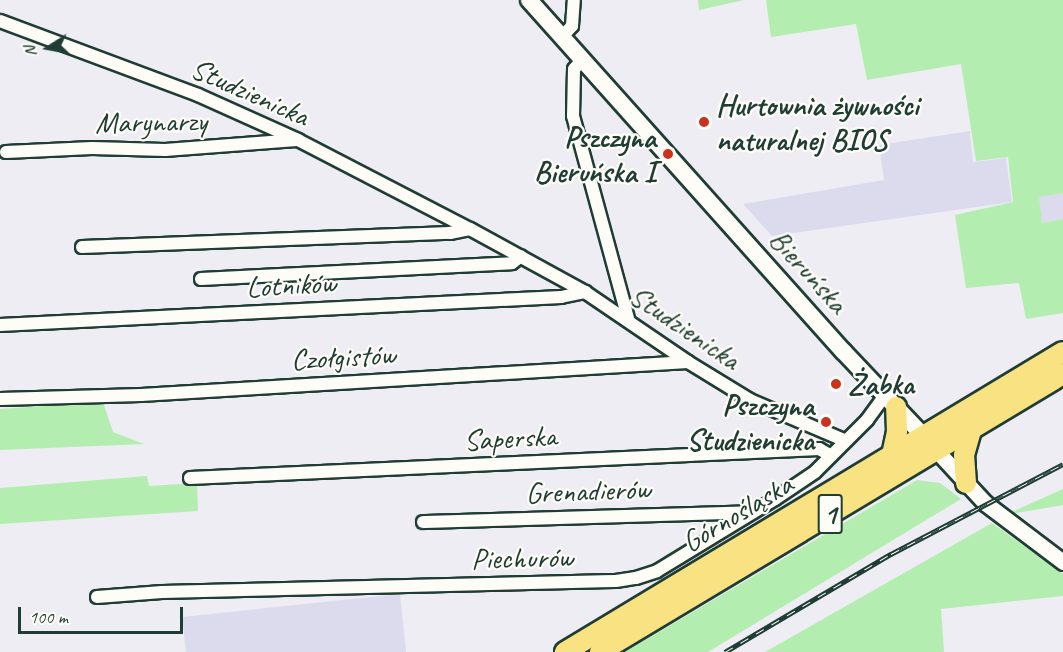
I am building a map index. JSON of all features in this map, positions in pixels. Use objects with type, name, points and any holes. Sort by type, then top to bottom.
[{"type":"main road","name":"Bieruńska","points":[[529,0],[930,443]]},
{"type":"main road","name":"Górnośląska","points":[[600,652],[930,443],[1063,352]]},
{"type":"main road","name":"Górnośląska","points":[[565,652],[892,455],[971,430],[1063,374]]},
{"type":"main road","points":[[891,401],[897,432],[892,455]]},
{"type":"main road","points":[[966,483],[964,455],[971,430]]},
{"type":"street","points":[[562,37],[572,26],[574,0]]},
{"type":"street","name":"Studzienicka","points":[[0,21],[198,95],[298,140],[521,256],[585,292],[688,362],[750,400],[844,440]]},
{"type":"street","points":[[583,59],[574,69],[573,116],[628,320]]},
{"type":"street","name":"Marynarzy","points":[[6,152],[92,148],[165,150],[298,140]]},
{"type":"street","points":[[82,247],[450,233],[470,229]]},
{"type":"street","name":"Lotników","points":[[201,279],[512,263],[521,256]]},
{"type":"street","name":"Lotników","points":[[0,325],[561,297],[585,292]]},
{"type":"street","name":"Czołgistów","points":[[0,399],[141,395],[688,362]]},
{"type":"street","name":"Piechurów","points":[[97,597],[162,592],[616,582],[657,571],[755,512],[815,472],[844,440],[891,401]]},
{"type":"street","name":"Bieruńska","points":[[930,443],[991,508],[1063,562]]},
{"type":"street","name":"Saperska","points":[[190,478],[819,449],[830,455]]},
{"type":"street","name":"Grenadierów","points":[[423,522],[755,512]]},
{"type":"shaded area","points":[[970,131],[973,162],[1006,158],[1012,202],[772,236],[743,204],[884,180],[879,145]]},
{"type":"shaded area","points":[[1063,193],[1063,219],[1042,223],[1038,196]]},
{"type":"shaded area","points":[[400,594],[406,652],[186,652],[182,617]]},
{"type":"green space","points":[[698,0],[744,0],[699,10]]},
{"type":"green space","points":[[766,0],[1063,0],[1063,193],[1039,197],[1042,223],[1063,219],[1063,313],[1026,319],[1019,283],[966,288],[955,215],[1013,202],[1008,157],[976,161],[961,64],[867,80],[856,24],[771,37]]},
{"type":"green space","points":[[103,402],[113,432],[144,444],[0,450],[0,409]]},
{"type":"green space","points":[[147,476],[149,486],[197,483],[198,511],[0,524],[0,488]]},
{"type":"green space","points":[[917,480],[940,483],[961,499],[708,652],[625,652]]},
{"type":"green space","points":[[1063,489],[1063,505],[1005,515]]},
{"type":"green space","points":[[992,523],[1063,574],[1063,596],[941,609],[944,652],[765,652]]},
{"type":"railway","points":[[725,652],[891,554],[1063,464]]},
{"type":"place","name":"Hurtownia żywności naturalnej BIOS","points":[[704,122]]},
{"type":"place","name":"Pszczyna Bieruńska I","points":[[668,154]]},
{"type":"place","name":"Żabka","points":[[836,384]]},
{"type":"place","name":"Pszczyna Studzienicka","points":[[826,422]]}]
